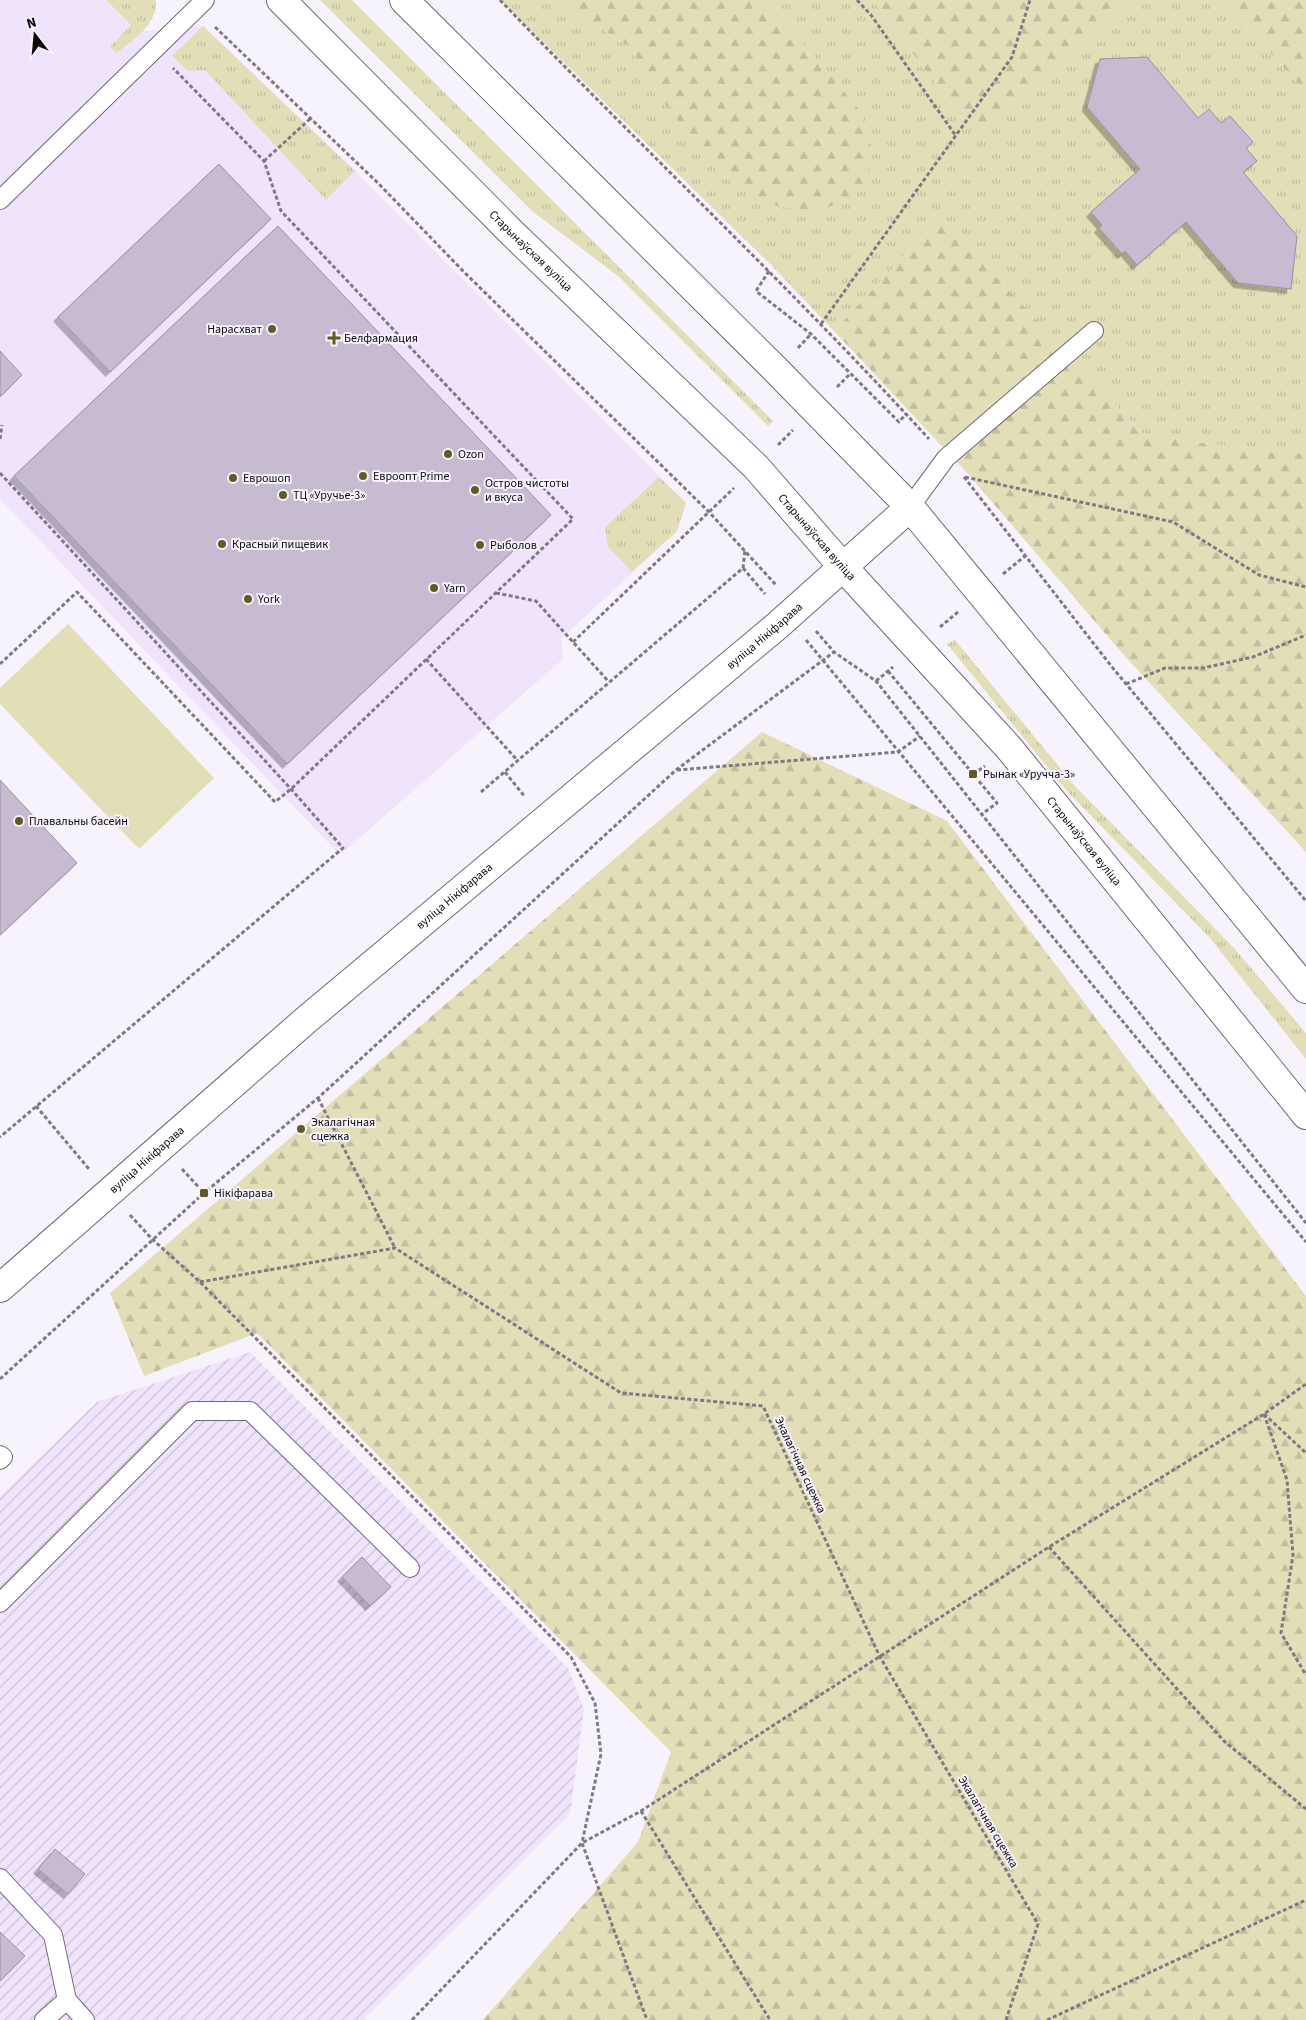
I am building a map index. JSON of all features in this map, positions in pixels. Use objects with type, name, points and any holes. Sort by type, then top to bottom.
[{"type":"main road","name":"Старынаўская вуліца","points":[[281,0],[512,233],[756,468],[843,567],[1009,748],[1306,1115]]},
{"type":"main road","points":[[404,0],[778,371],[910,507],[982,592],[1306,989]]},
{"type":"main road","name":"вуліца Нікіфарава","points":[[0,1288],[306,1020],[787,618],[910,507]]},
{"type":"lane","points":[[0,200],[200,4]]},
{"type":"lane","points":[[910,507],[946,458],[1094,331]]},
{"type":"lane","points":[[0,1603],[192,1411],[250,1411],[410,1568]]},
{"type":"lane","points":[[0,1455],[3,1458],[0,1460]]},
{"type":"lane","points":[[0,1878],[53,1935],[67,2000],[85,2020]]},
{"type":"lane","points":[[44,2020],[67,2000]]},
{"type":"path","points":[[500,0],[590,93],[769,271],[964,477],[1126,684],[1306,901]]},
{"type":"path","points":[[857,0],[871,15],[956,136]]},
{"type":"path","points":[[820,324],[1012,57],[1030,0]]},
{"type":"path","points":[[200,4],[472,280],[709,512],[745,550],[743,568],[481,792]]},
{"type":"path","points":[[0,664],[76,592],[274,802],[291,789],[573,519],[281,211],[264,161],[154,48]]},
{"type":"path","points":[[264,161],[311,118]]},
{"type":"path","points":[[769,271],[756,291],[810,334],[899,422],[906,414]]},
{"type":"path","points":[[573,642],[756,468],[850,374]]},
{"type":"path","points":[[0,438],[2,426]]},
{"type":"path","points":[[0,473],[291,789],[342,848],[0,1136]]},
{"type":"path","points":[[964,477],[1173,522],[1259,575],[1306,587]]},
{"type":"path","points":[[876,681],[1025,556]]},
{"type":"path","points":[[743,568],[823,658],[898,752],[1306,1242]]},
{"type":"path","points":[[496,593],[536,602],[609,682]]},
{"type":"path","points":[[1126,684],[1166,668],[1203,668],[1254,657],[1306,635]]},
{"type":"path","points":[[0,1379],[152,1239],[318,1098],[676,770],[823,658],[834,652],[876,681],[1306,1224]]},
{"type":"path","points":[[426,659],[518,761]]},
{"type":"path","points":[[888,671],[997,803],[982,814]]},
{"type":"path","points":[[676,770],[898,752],[920,736]]},
{"type":"path","points":[[200,1282],[396,1248],[318,1098]]},
{"type":"path","points":[[152,1239],[200,1282],[571,1656],[595,1703],[601,1754],[582,1843],[647,2020]]},
{"type":"path","name":"Экалагічная сцежка","points":[[396,1248],[621,1394],[763,1406],[880,1657],[1038,1924],[1006,2020]]},
{"type":"path","points":[[412,2020],[582,1843],[641,1811],[1049,1547],[1264,1414],[1306,1384]]},
{"type":"path","points":[[1264,1414],[1306,1453]]},
{"type":"path","points":[[1264,1414],[1287,1480],[1293,1555],[1281,1633],[1306,1675]]},
{"type":"path","points":[[1049,1547],[1224,1741],[1306,1809]]},
{"type":"path","points":[[641,1811],[770,2020]]},
{"type":"path","points":[[1046,2020],[1306,1900]]},
{"type":"shaded area","points":[[0,0],[106,0],[131,25],[144,31],[203,26],[355,171],[686,503],[677,531],[561,639],[563,659],[340,855],[0,499]]},
{"type":"shaded area","points":[[250,1352],[568,1668],[584,1709],[570,1814],[363,2020],[0,2020],[0,1496],[97,1402]]},
{"type":"green space","points":[[106,0],[156,0],[156,9],[149,24],[137,37],[117,53],[110,47],[131,25]]},
{"type":"green space","points":[[320,0],[352,0],[773,421],[768,426],[618,276],[532,211]]},
{"type":"green space","points":[[500,0],[564,0],[581,16],[631,48],[659,96],[788,27],[766,0],[873,0],[975,136],[1135,0],[1222,0],[1306,92],[1306,454],[1193,442],[1142,433],[940,218],[834,331],[772,266]]},
{"type":"green space","points":[[564,0],[766,0],[858,108],[869,135],[873,160],[864,185],[846,198],[816,214],[777,206],[731,182],[659,96],[631,48],[581,16]]},
{"type":"green space","points":[[873,0],[1135,0],[975,136]]},
{"type":"green space","points":[[1222,0],[1306,0],[1306,92]]},
{"type":"green space","points":[[203,26],[355,171],[326,200],[205,70],[188,71],[172,56]]},
{"type":"green space","points":[[940,217],[1142,433],[1193,442],[1306,454],[1306,852],[1122,653],[969,475],[834,331]]},
{"type":"green space","points":[[659,477],[686,503],[677,531],[632,572],[608,547],[605,527]]},
{"type":"green space","points":[[68,624],[214,778],[139,849],[0,704],[0,688]]},
{"type":"green space","points":[[955,640],[1075,786],[1234,948],[1306,1033],[1306,1059],[1209,937],[1067,791],[947,644]]},
{"type":"green space","points":[[762,732],[947,821],[1306,1296],[1306,2020],[483,2020],[638,1842],[671,1752],[257,1333],[144,1376],[110,1293]]},
{"type":"building","points":[[1147,57],[1198,118],[1209,109],[1221,123],[1230,116],[1253,142],[1246,148],[1257,161],[1243,172],[1297,236],[1291,289],[1238,283],[1186,222],[1137,265],[1125,251],[1122,254],[1099,228],[1102,225],[1091,212],[1140,169],[1087,107],[1100,59]]},
{"type":"building","points":[[219,164],[271,219],[110,372],[58,317]]},
{"type":"building","name":"ТЦ «Уручье-3»","points":[[278,226],[551,515],[287,764],[14,476]]},
{"type":"building","points":[[0,351],[22,375],[1,396],[0,395]]},
{"type":"building","name":"Плавальны басейн","points":[[0,780],[77,863],[0,935]]},
{"type":"building","points":[[362,1557],[391,1587],[370,1606],[342,1577]]},
{"type":"building","points":[[55,1849],[85,1874],[68,1894],[38,1869]]},
{"type":"building","points":[[0,1932],[25,1956],[0,1981]]},
{"type":"place","name":"Нарасхват","points":[[272,329]]},
{"type":"place","name":"Белфармация","points":[[334,338]]},
{"type":"place","name":"Ozon","points":[[448,454]]},
{"type":"place","name":"Евроопт Prime","points":[[363,476]]},
{"type":"place","name":"Еврошоп","points":[[233,478]]},
{"type":"place","name":"Остров чистоты и вкуса","points":[[475,490]]},
{"type":"place","name":"ТЦ «Уручье-3»","points":[[283,495]]},
{"type":"place","name":"Красный пищевик","points":[[222,544]]},
{"type":"place","name":"Рыболов","points":[[480,545]]},
{"type":"place","name":"Yarn","points":[[434,588]]},
{"type":"place","name":"York","points":[[248,599]]},
{"type":"place","name":"Рынак «Уручча-3»","points":[[973,774]]},
{"type":"place","name":"Плавальны басейн","points":[[19,821]]},
{"type":"place","name":"Экалагічная сцежка","points":[[301,1129]]},
{"type":"place","name":"Нікіфарава","points":[[204,1193]]}]
